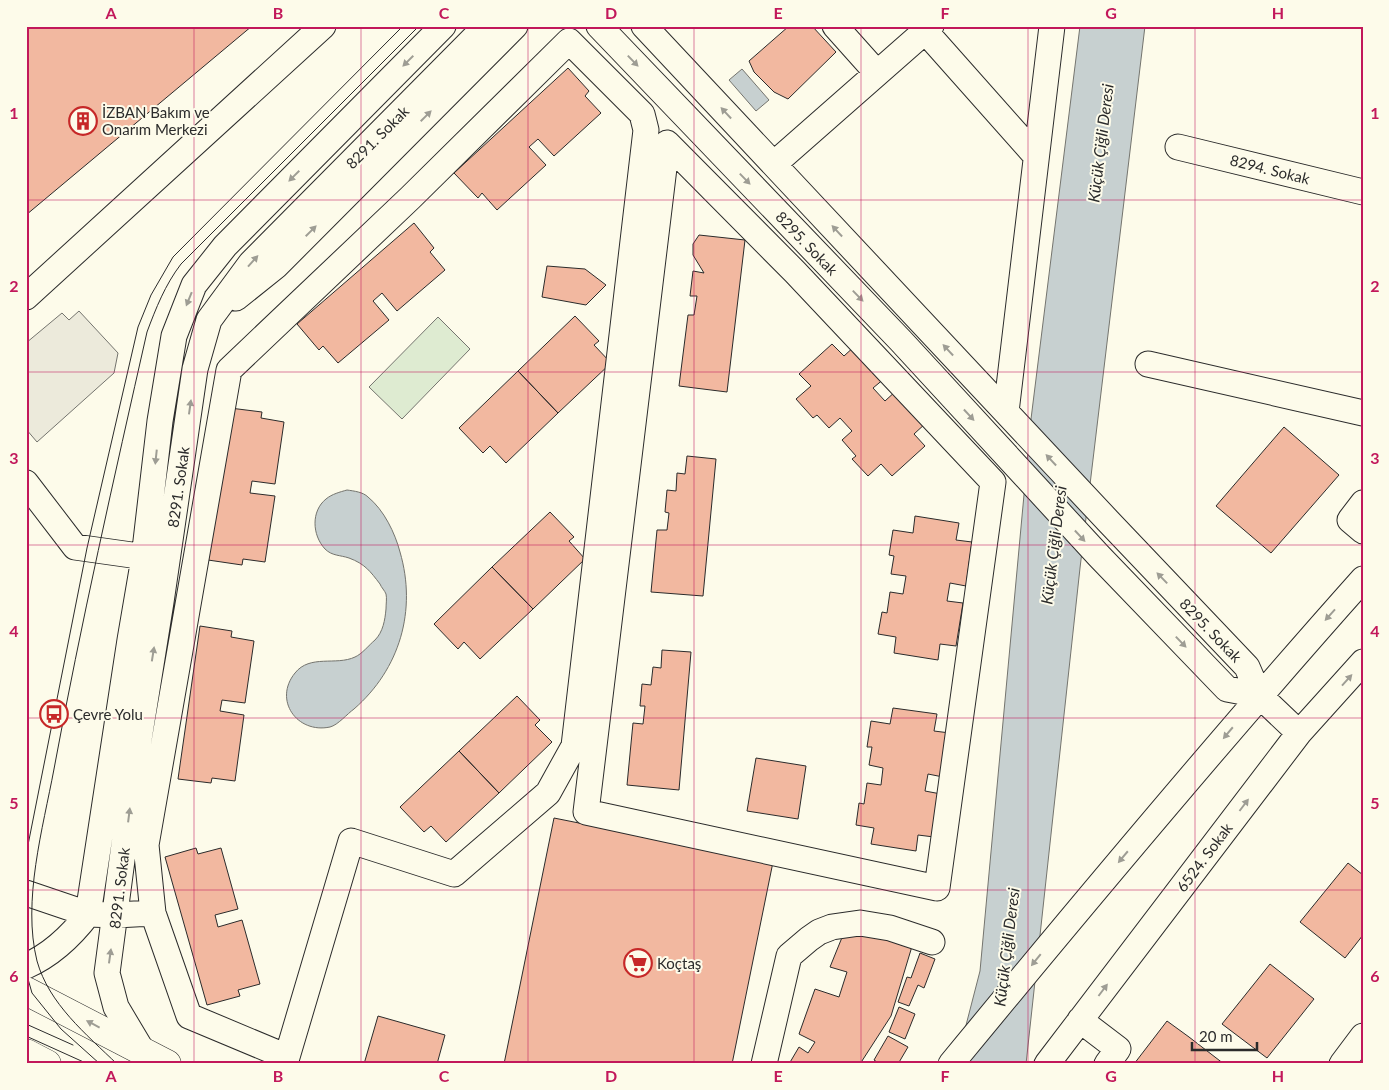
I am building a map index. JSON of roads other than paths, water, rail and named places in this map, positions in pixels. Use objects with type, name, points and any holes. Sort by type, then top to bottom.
[{"type":"main road","points":[[26,991],[167,1064]]},
{"type":"main road","points":[[26,1053],[47,1064]]},
{"type":"street","points":[[26,297],[323,26]]},
{"type":"street","name":"8291. Sokak","points":[[141,1049],[116,1007],[107,973],[133,777],[156,558],[160,421],[174,336],[194,285],[225,246],[443,26]]},
{"type":"street","name":"8291. Sokak","points":[[26,966],[37,961],[75,931],[88,914],[130,640],[156,558],[195,369],[209,320],[251,263],[486,26]]},
{"type":"street","points":[[209,320],[276,266],[515,26]]},
{"type":"street","name":"8295. Sokak","points":[[599,26],[831,268],[1099,556],[1227,689],[1259,696]]},
{"type":"street","name":"8295. Sokak","points":[[644,26],[1247,667],[1259,696]]},
{"type":"street","points":[[835,26],[877,73]]},
{"type":"street","points":[[1012,418],[1036,156],[1052,26]]},
{"type":"street","points":[[774,164],[928,29],[1036,156]]},
{"type":"street","points":[[569,41],[642,114],[646,130],[574,746],[548,793],[454,874],[351,841],[287,1057],[189,1016],[153,913],[146,845],[229,370],[410,198],[569,41]]},
{"type":"street","points":[[667,143],[795,272],[993,482],[936,888],[586,812],[667,143]]},
{"type":"street","name":"8294. Sokak","points":[[1178,147],[1363,192]]},
{"type":"street","points":[[795,272],[803,239]]},
{"type":"street","points":[[795,272],[831,268]]},
{"type":"street","points":[[1148,364],[1363,413]]},
{"type":"street","points":[[26,483],[75,547],[156,558]]},
{"type":"street","points":[[1363,503],[1350,520],[1363,531]]},
{"type":"street","points":[[951,1064],[1067,922],[1259,696],[1363,579]]},
{"type":"street","name":"6524. Sokak","points":[[1050,1060],[1299,733],[1363,662]]},
{"type":"street","points":[[1259,696],[1299,733]]},
{"type":"street","points":[[26,893],[88,914],[153,913]]},
{"type":"street","points":[[764,1064],[788,956],[809,939],[819,932],[832,927],[860,923],[890,928],[932,942]]},
{"type":"street","points":[[1080,1020],[1118,1049],[1107,1064]]},
{"type":"street","points":[[1342,1064],[1363,1036]]},
{"type":"water","name":"Küçük Çiğli Deresi","points":[[1080,26],[1145,26],[1080,568],[1026,1064],[956,1064],[980,971],[1031,419]]},
{"type":"water","points":[[742,69],[769,100],[756,111],[729,80]]},
{"type":"water","points":[[347,490],[366,495],[374,502],[392,530],[405,574],[405,617],[401,637],[393,657],[383,676],[370,693],[336,724],[330,727],[318,728],[299,720],[292,713],[288,704],[287,694],[289,683],[301,667],[308,664],[340,661],[360,654],[380,633],[386,613],[386,594],[370,572],[355,560],[333,554],[325,549],[318,537],[315,523],[321,504],[336,493]]},
{"type":"tram line","points":[[26,855],[87,548],[138,327],[151,295],[173,257],[403,26]]},
{"type":"tram line","points":[[117,1064],[81,1030],[59,1005],[43,977],[37,961],[33,938],[33,889],[40,840],[75,660],[147,332],[157,305],[181,264],[419,26]]},
{"type":"tram line","points":[[26,972],[32,993],[61,1029],[100,1064]]},
{"type":"tram line","points":[[26,1024],[73,1045]]},
{"type":"tram line","points":[[26,1036],[88,1064]]},
{"type":"place","name":"İZBAN Bakım ve Onarım Merkezi","points":[[83,121]]},
{"type":"place","name":"Çevre Yolu","points":[[54,714]]},
{"type":"place","name":"Koçtaş","points":[[638,963]]}]
